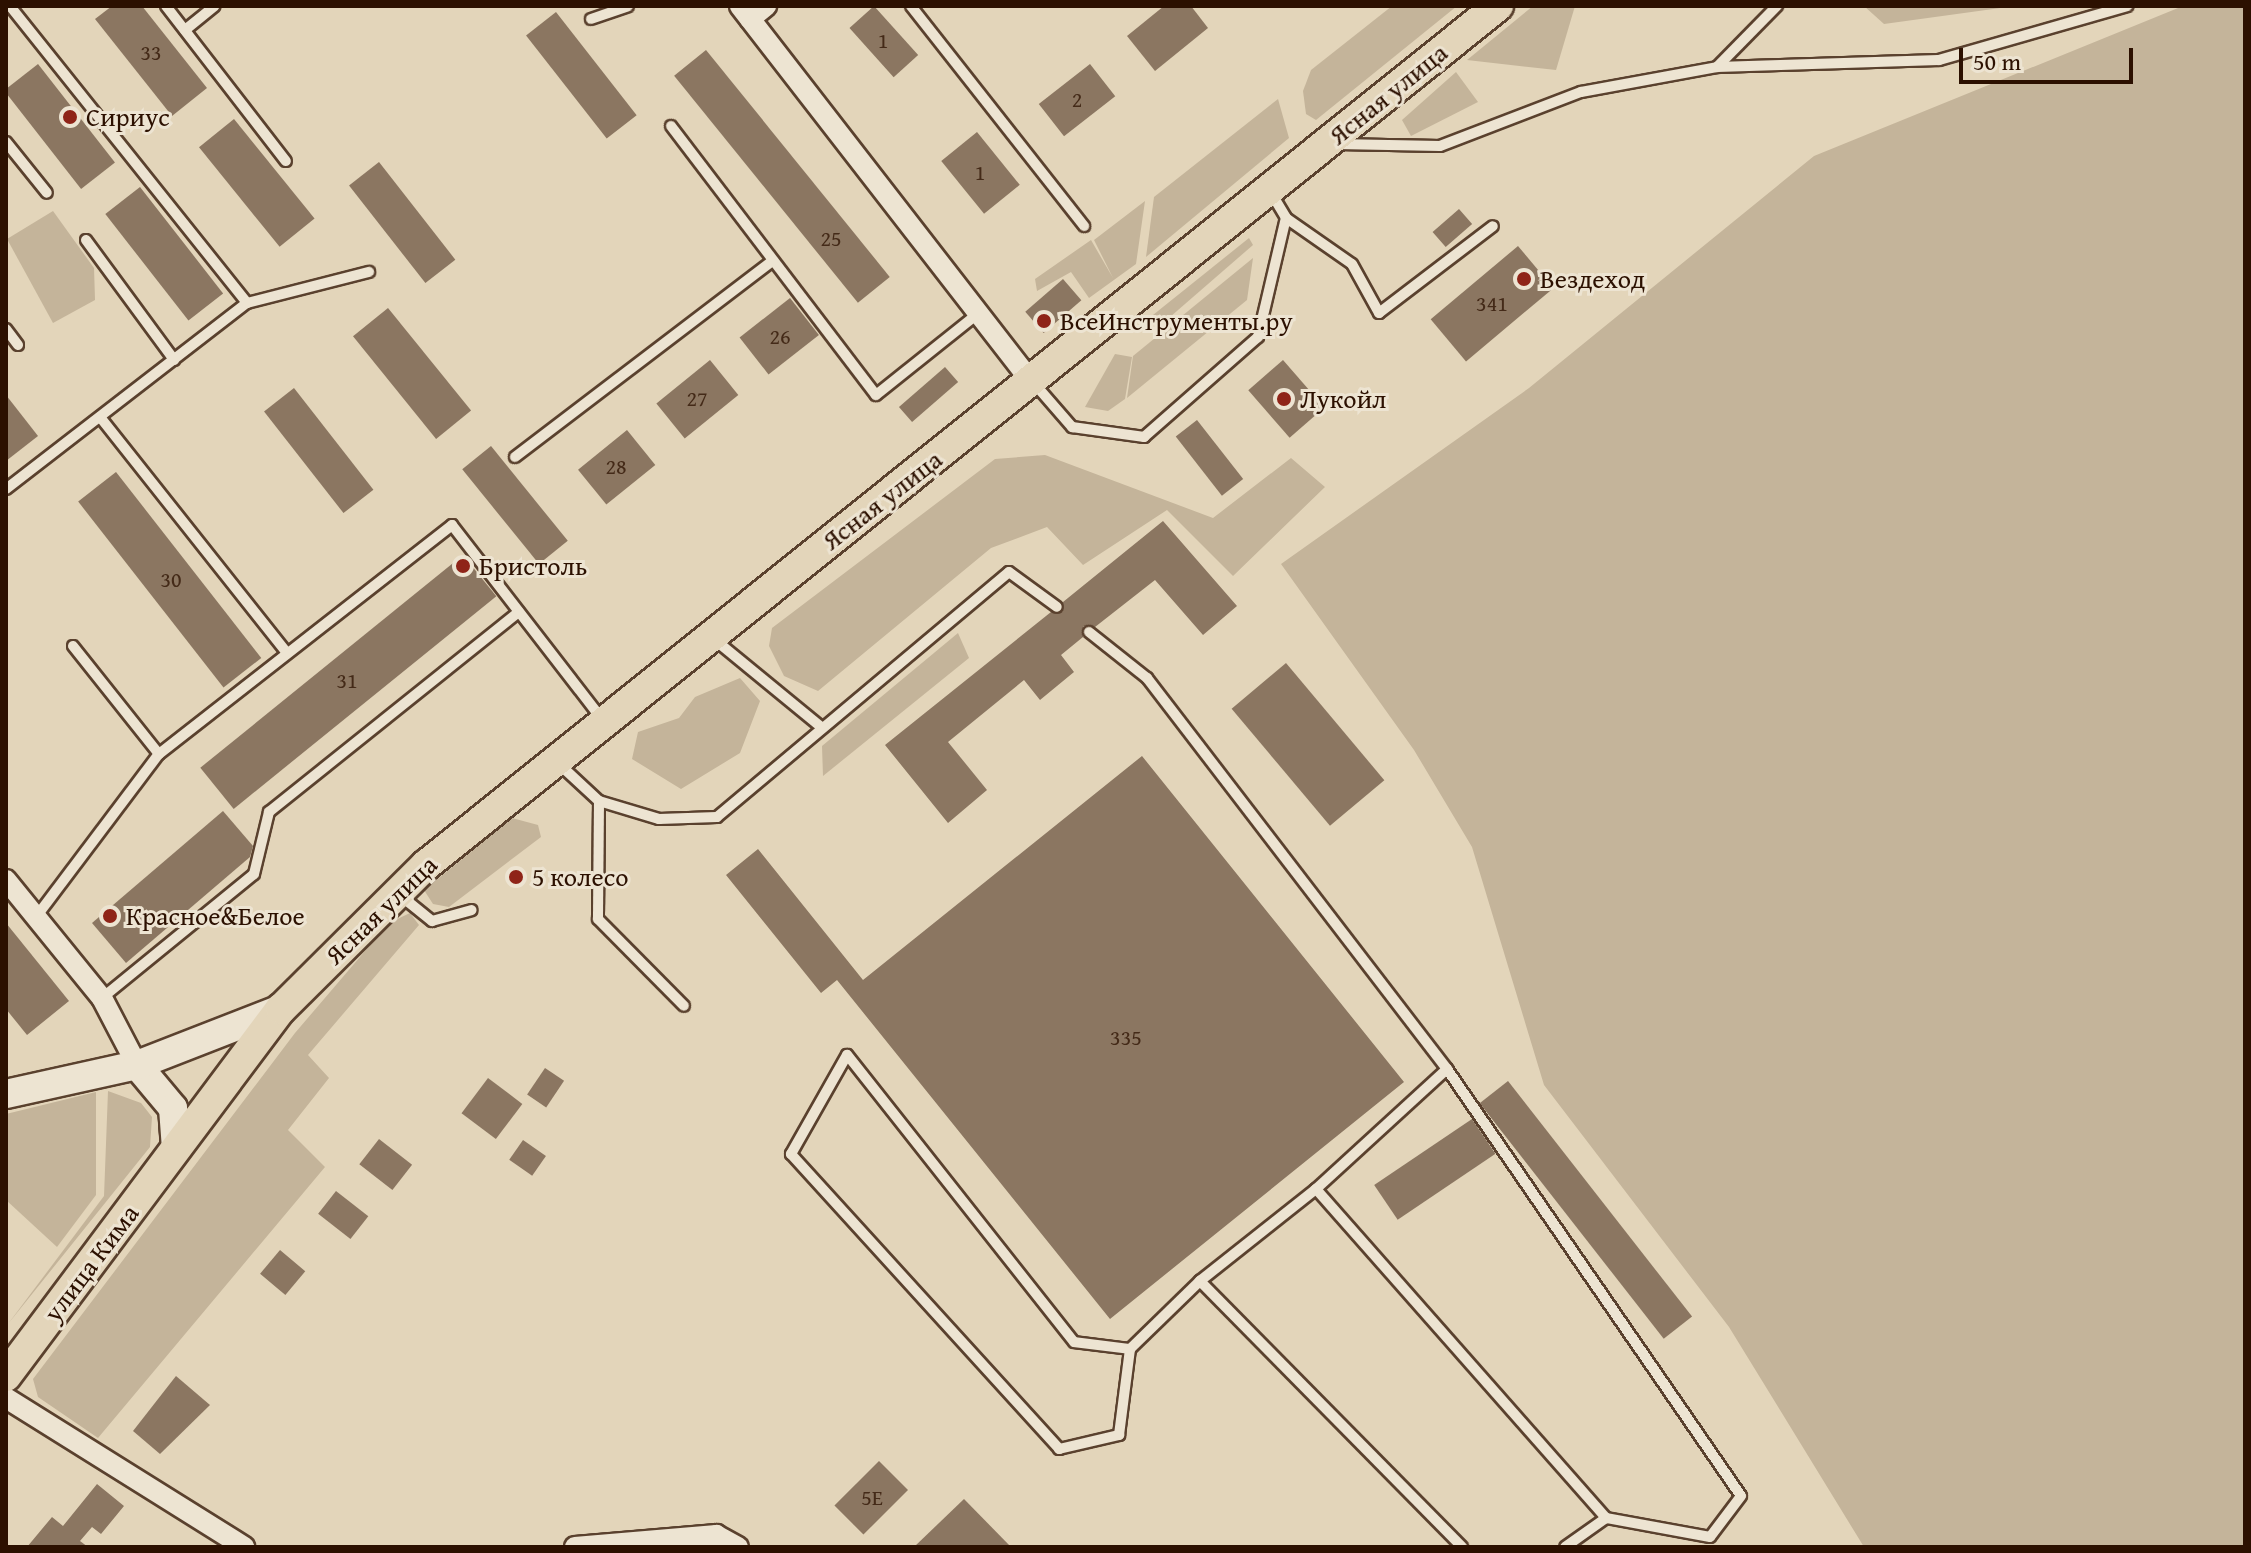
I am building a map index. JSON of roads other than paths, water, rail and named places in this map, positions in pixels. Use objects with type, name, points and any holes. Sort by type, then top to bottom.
[{"type":"main road","name":"Ясная улица","points":[[176,1149],[281,1009],[396,892],[604,720],[1498,6]]},
{"type":"main road","points":[[6,1094],[137,1065],[281,1009]]},
{"type":"main road","points":[[137,1065],[173,1108],[176,1149]]},
{"type":"main road","name":"улица Кима","points":[[6,1376],[176,1149]]},
{"type":"street","points":[[752,10],[1031,381]]},
{"type":"street","points":[[6,880],[102,998],[137,1065]]},
{"type":"street","points":[[6,1398],[244,1547]]},
{"type":"street","points":[[575,1547],[716,1535],[738,1547]]},
{"type":"lane","points":[[10,6],[247,303]]},
{"type":"lane","points":[[166,6],[286,161]]},
{"type":"lane","points":[[185,30],[215,6]]},
{"type":"lane","points":[[591,19],[628,6]]},
{"type":"lane","points":[[911,6],[1084,226]]},
{"type":"lane","points":[[1717,67],[1777,6]]},
{"type":"lane","points":[[1328,143],[1440,146],[1581,92],[1717,67],[1939,60],[2127,6]]},
{"type":"lane","points":[[671,126],[876,395],[981,311]]},
{"type":"lane","points":[[6,142],[47,193]]},
{"type":"lane","points":[[1269,190],[1286,218],[1352,264],[1379,313],[1493,226]]},
{"type":"lane","points":[[1031,381],[1072,427],[1144,437],[1258,337],[1286,218]]},
{"type":"lane","points":[[86,240],[174,360]]},
{"type":"lane","points":[[515,457],[772,261]]},
{"type":"lane","points":[[6,489],[247,303],[369,272]]},
{"type":"lane","points":[[6,329],[18,345]]},
{"type":"lane","points":[[100,417],[287,653]]},
{"type":"lane","points":[[36,917],[159,754],[452,525],[604,720]]},
{"type":"lane","points":[[555,760],[599,801],[659,819],[717,817],[1009,572],[1057,607]]},
{"type":"lane","points":[[102,998],[254,874],[269,812],[519,612]]},
{"type":"lane","points":[[1089,632],[1147,678],[1447,1069],[1741,1496],[1710,1537],[1606,1518],[1316,1189]]},
{"type":"lane","points":[[711,636],[821,727]]},
{"type":"lane","points":[[73,646],[159,754]]},
{"type":"lane","points":[[599,801],[598,919],[684,1006]]},
{"type":"lane","points":[[396,892],[432,921],[472,910]]},
{"type":"lane","points":[[1130,1349],[1074,1342],[847,1055],[791,1154],[1059,1449],[1119,1435],[1130,1349],[1200,1281],[1316,1189],[1447,1069]]},
{"type":"lane","points":[[1200,1281],[1462,1547]]},
{"type":"lane","points":[[1565,1547],[1606,1518]]},
{"type":"place","name":"Сириус","points":[[70,117]]},
{"type":"place","name":"Вездеход","points":[[1524,279]]},
{"type":"place","name":"ВсеИнструменты.ру","points":[[1044,321]]},
{"type":"place","name":"Лукойл","points":[[1284,399]]},
{"type":"place","name":"Бристоль","points":[[463,566]]},
{"type":"place","name":"5 колесо","points":[[516,877]]},
{"type":"place","name":"Красное&Белое","points":[[110,916]]}]
